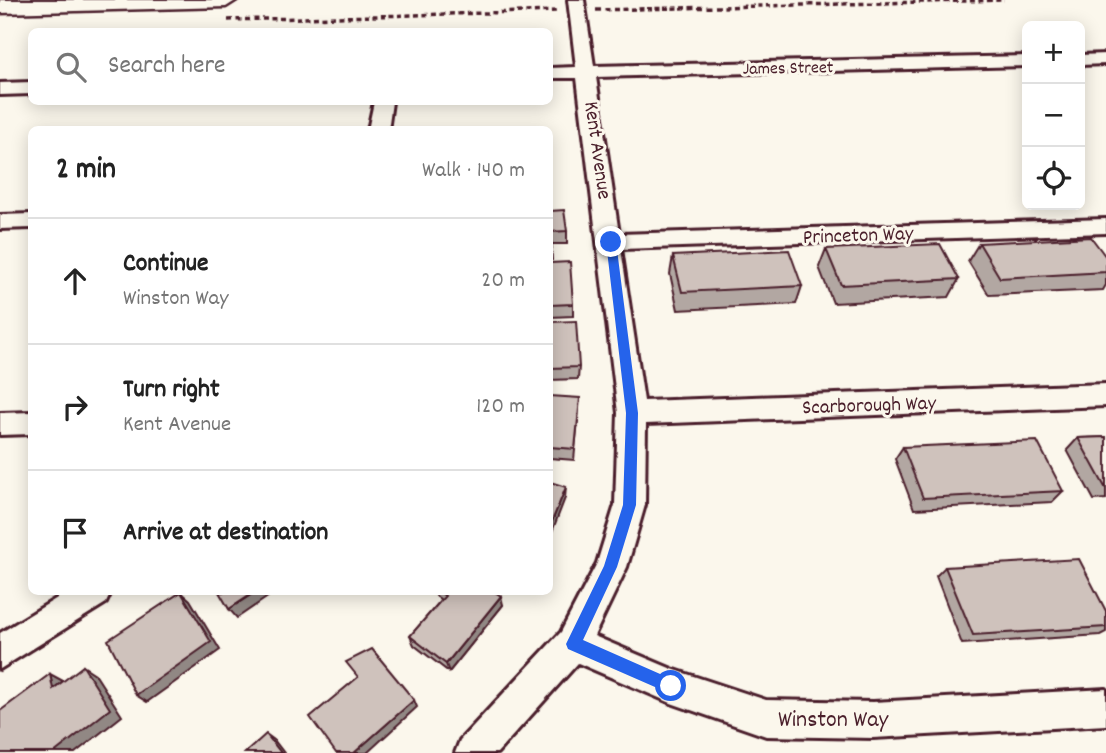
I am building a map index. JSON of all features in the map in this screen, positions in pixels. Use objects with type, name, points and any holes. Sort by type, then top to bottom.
[{"type":"street","points":[[0,6],[33,3],[223,10]]},
{"type":"street","name":"Kent Avenue","points":[[473,753],[573,644],[611,567],[630,505],[632,413],[577,5]]},
{"type":"street","points":[[1085,60],[1106,59]]},
{"type":"street","name":"James Street","points":[[553,73],[1022,61]]},
{"type":"street","points":[[0,89],[28,88]]},
{"type":"street","points":[[379,126],[382,105]]},
{"type":"street","points":[[0,222],[28,221]]},
{"type":"street","name":"Princeton Way","points":[[611,242],[1106,226]]},
{"type":"street","name":"Scarborough Way","points":[[632,413],[1106,395]]},
{"type":"street","points":[[0,424],[28,423]]},
{"type":"street","points":[[0,652],[90,595]]},
{"type":"street","name":"Winston Way","points":[[573,644],[671,686],[766,718],[873,720],[1106,708]]},
{"type":"path","points":[[223,10],[1004,0]]},
{"type":"building","points":[[564,210],[567,231],[553,232],[553,211]]},
{"type":"building","points":[[1091,237],[1106,257],[1106,272],[1000,278],[979,243]]},
{"type":"building","points":[[940,244],[959,279],[841,285],[826,249]]},
{"type":"building","points":[[789,250],[802,286],[682,292],[673,256]]},
{"type":"building","points":[[570,262],[573,304],[553,305],[553,263]]},
{"type":"building","points":[[576,321],[579,367],[553,368],[553,322]]},
{"type":"building","points":[[553,396],[580,398],[575,449],[553,447]]},
{"type":"building","points":[[1106,437],[1106,489],[1078,438]]},
{"type":"building","points":[[1037,441],[1063,491],[923,498],[903,447]]},
{"type":"building","points":[[553,483],[566,487],[553,519]]},
{"type":"building","points":[[1079,559],[1106,611],[1106,627],[973,635],[945,567]]},
{"type":"building","points":[[176,595],[183,595],[211,642],[136,695],[108,640]]},
{"type":"building","points":[[221,595],[250,595],[229,609]]},
{"type":"building","points":[[445,596],[501,596],[446,664],[410,636]]},
{"type":"building","points":[[372,649],[414,700],[354,753],[336,753],[310,717],[358,677],[346,662]]},
{"type":"building","points":[[83,666],[110,709],[54,753],[0,753],[0,711],[50,674],[53,689]]},
{"type":"building","points":[[266,734],[281,753],[245,753]]},
{"type":"route","points":[[611,242],[632,413],[630,505],[611,567],[573,644],[671,686]]}]
